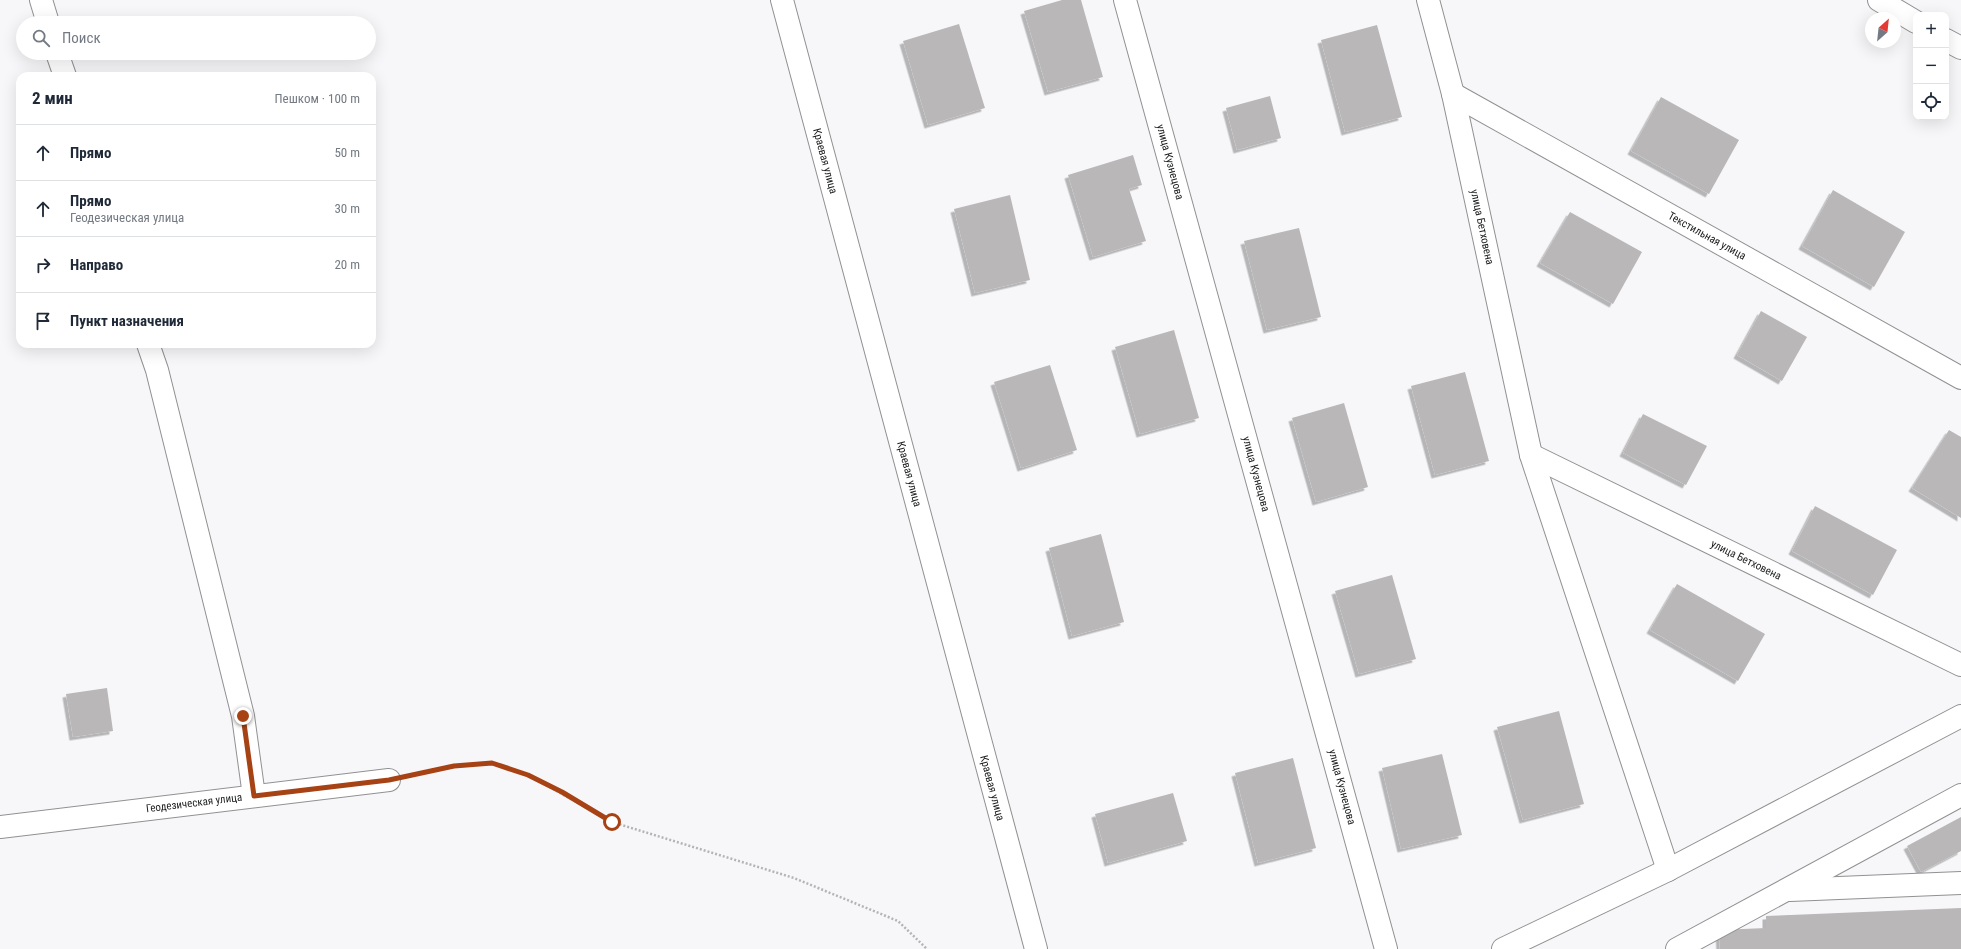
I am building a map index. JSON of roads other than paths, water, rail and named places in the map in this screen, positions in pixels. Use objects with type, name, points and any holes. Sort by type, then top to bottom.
[{"type":"street","points":[[41,0],[46,16]]},
{"type":"street","name":"Краевая улица","points":[[782,0],[1036,949]]},
{"type":"street","name":"улица Кузнецова","points":[[1125,0],[1386,949]]},
{"type":"street","name":"улица Бетховена","points":[[1428,0],[1453,94],[1531,455],[1668,870]]},
{"type":"street","points":[[1879,0],[1913,20]]},
{"type":"street","points":[[1949,42],[1961,48]]},
{"type":"street","points":[[59,60],[64,72]]},
{"type":"street","name":"Текстильная улица","points":[[1453,94],[1961,378]]},
{"type":"street","points":[[149,348],[158,377],[243,716],[254,796]]},
{"type":"street","name":"улица Бетховена","points":[[1531,455],[1961,665]]},
{"type":"street","points":[[1503,949],[1668,870],[1961,716]]},
{"type":"street","name":"Геодезическая улица","points":[[0,827],[389,780]]},
{"type":"street","points":[[1677,949],[1961,795]]},
{"type":"street","points":[[1786,890],[1961,883]]}]
